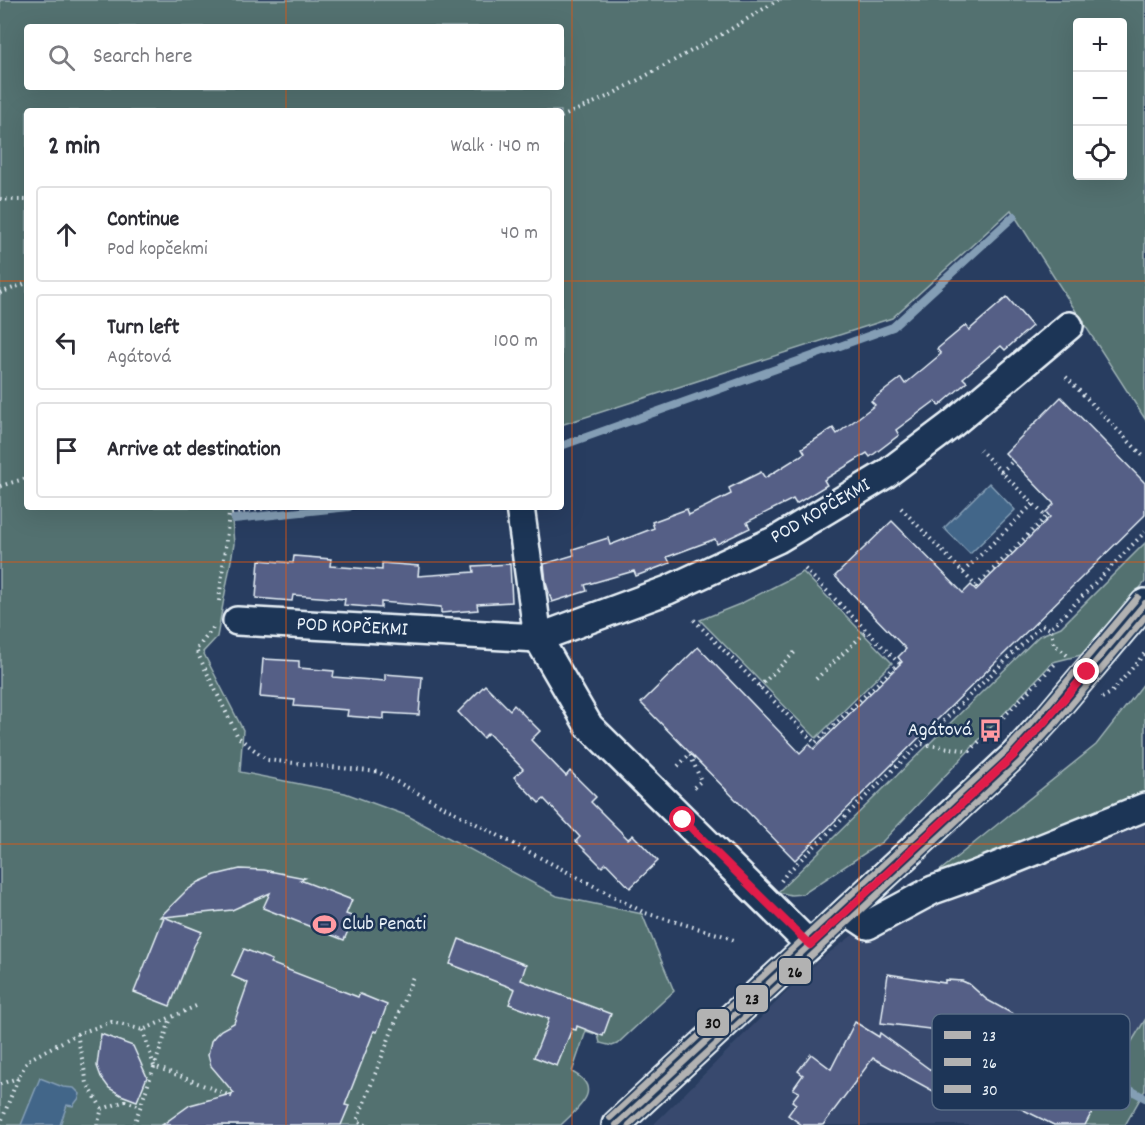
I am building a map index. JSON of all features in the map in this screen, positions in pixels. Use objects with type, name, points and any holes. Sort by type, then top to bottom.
[{"type":"street","name":"POD KOPČEKMI","points":[[227,622],[538,638],[668,590],[777,538],[886,474],[951,425],[1069,326]]},
{"type":"street","points":[[520,510],[538,638],[589,726],[810,945]]},
{"type":"street","points":[[616,1125],[1013,756],[1145,603]]},
{"type":"street","points":[[847,911],[868,925],[933,890],[1145,807]]},
{"type":"path","points":[[564,116],[609,96],[726,32],[778,0]]},
{"type":"path","points":[[0,199],[24,200]]},
{"type":"path","points":[[0,293],[24,284]]},
{"type":"path","points":[[1066,377],[1145,458]]},
{"type":"path","points":[[901,508],[976,586],[1046,517],[980,450]]},
{"type":"path","points":[[1001,472],[1013,461]]},
{"type":"path","points":[[0,486],[24,479]]},
{"type":"path","points":[[963,572],[1032,504]]},
{"type":"path","points":[[219,601],[229,514],[255,510]]},
{"type":"path","points":[[1050,629],[1145,532]]},
{"type":"path","points":[[694,620],[815,743],[899,663],[804,568]]},
{"type":"path","points":[[227,622],[196,650],[238,737],[267,760],[378,772],[645,913],[734,940]]},
{"type":"path","points":[[780,882],[1042,625],[1050,629],[1054,644],[1065,653]]},
{"type":"path","points":[[816,680],[867,631]]},
{"type":"path","points":[[759,687],[797,650]]},
{"type":"path","points":[[1111,693],[1145,653]]},
{"type":"path","points":[[921,744],[970,751],[1057,662]]},
{"type":"path","points":[[678,766],[690,754],[701,781],[697,785]]},
{"type":"path","points":[[365,1125],[357,1121],[414,974]]},
{"type":"path","points":[[0,1125],[18,1078],[28,1060],[77,1034],[112,1022],[143,1030],[196,1006]]},
{"type":"path","points":[[134,1125],[171,1018]]},
{"type":"path","points":[[143,1030],[154,1066]]},
{"type":"path","points":[[77,1034],[87,1083],[102,1109],[97,1125]]},
{"type":"path","points":[[154,1066],[236,1098]]},
{"type":"path","points":[[0,1084],[18,1078]]},
{"type":"path","points":[[102,1109],[125,1101],[140,1106]]},
{"type":"shaded area","points":[[989,483],[1015,510],[970,554],[944,528]]},
{"type":"shaded area","points":[[1145,800],[1145,1020],[1130,1044],[1130,1014],[932,1014],[932,1110],[1093,1110],[1085,1125],[653,1125],[818,961],[937,873]]},
{"type":"shaded area","points":[[40,1078],[63,1087],[74,1088],[80,1094],[73,1106],[67,1105],[60,1125],[21,1125]]},
{"type":"green space","points":[[0,0],[1145,0],[1145,419],[1011,210],[892,318],[564,424],[564,108],[24,108],[24,510],[231,510],[234,544],[217,637],[203,652],[243,730],[240,772],[345,793],[408,816],[557,896],[642,914],[674,991],[617,1044],[612,1046],[600,1043],[598,1035],[586,1031],[572,1072],[582,1078],[587,1085],[588,1092],[581,1105],[561,1125],[0,1125]]},
{"type":"green space","points":[[1145,543],[1145,582],[1085,654],[1053,662],[882,842],[803,894],[791,895],[778,892],[1039,636],[1061,627]]},
{"type":"green space","points":[[803,572],[892,663],[816,738],[700,620],[740,604]]},
{"type":"green space","points":[[1145,682],[1145,800],[937,873],[1096,745]]},
{"type":"green space","points":[[945,980],[962,981],[969,984],[987,1000],[1013,1014],[963,1014]]},
{"type":"green space","points":[[1145,1020],[1145,1090],[1125,1125],[1054,1125],[1024,1110],[1130,1110],[1130,1044]]},
{"type":"building","points":[[1007,297],[1032,326],[1005,350],[1001,346],[963,378],[967,382],[939,406],[935,401],[896,430],[899,435],[870,457],[867,453],[824,480],[827,485],[796,504],[793,499],[747,522],[750,528],[717,544],[715,539],[667,557],[670,563],[636,576],[634,571],[585,585],[587,591],[552,602],[546,583],[544,564],[574,555],[573,549],[608,538],[610,545],[654,528],[652,522],[687,509],[689,515],[731,494],[729,488],[761,472],[765,478],[805,453],[802,448],[833,428],[837,434],[875,405],[871,401],[901,378],[905,384],[941,354],[937,349],[966,325],[969,330]]},
{"type":"building","points":[[1061,397],[1145,483],[1145,515],[795,860],[641,703],[698,647],[800,753],[809,744],[814,749],[902,662],[898,657],[906,649],[835,576],[892,521],[963,593],[971,585],[976,590],[1050,517],[1046,512],[1054,504],[1005,453]]},
{"type":"building","points":[[294,556],[331,559],[330,566],[382,570],[382,563],[419,566],[418,576],[474,572],[473,566],[510,564],[512,602],[477,604],[478,610],[441,613],[441,607],[381,602],[381,608],[344,605],[345,599],[293,595],[292,601],[256,598],[259,560],[293,563]]},
{"type":"building","points":[[263,659],[299,661],[299,668],[334,671],[333,677],[385,681],[385,674],[422,677],[419,715],[384,713],[384,719],[347,716],[348,710],[294,706],[295,700],[260,697]]},
{"type":"building","points":[[485,685],[510,710],[514,705],[540,731],[531,740],[566,776],[570,771],[596,797],[591,802],[628,839],[633,835],[658,861],[630,888],[606,863],[602,867],[576,841],[580,837],[544,799],[539,803],[514,777],[523,769],[488,733],[483,738],[458,712]]},
{"type":"building","points":[[240,869],[264,870],[305,878],[300,880],[352,900],[346,914],[354,917],[344,940],[263,908],[270,893],[232,910],[160,917],[186,891],[199,882],[215,875]]},
{"type":"building","points":[[164,917],[202,932],[170,1006],[134,992]]},
{"type":"building","points":[[459,939],[526,965],[521,980],[611,1014],[603,1036],[577,1026],[576,1030],[572,1029],[557,1066],[534,1057],[549,1019],[509,1004],[515,989],[450,964]]},
{"type":"building","points":[[244,949],[272,960],[270,963],[358,997],[360,994],[387,1005],[377,1032],[374,1031],[345,1105],[349,1106],[341,1125],[162,1125],[190,1105],[234,1093],[211,1066],[208,1055],[211,1041],[215,1036],[234,1023],[248,983],[232,976]]},
{"type":"building","points":[[888,974],[945,983],[945,980],[962,981],[969,984],[987,1000],[1013,1014],[932,1014],[932,1029],[881,1023]]},
{"type":"building","points":[[855,1022],[879,1037],[880,1033],[932,1071],[932,1090],[873,1058],[823,1125],[802,1125],[788,1115],[796,1104],[792,1101],[799,1092],[793,1089],[803,1075],[798,1071],[811,1054],[831,1069]]},
{"type":"building","points":[[101,1034],[133,1046],[147,1077],[137,1101],[109,1088],[101,1077],[97,1066]]},
{"type":"building","points":[[1024,1110],[1093,1110],[1085,1125],[1054,1125]]},
{"type":"waterway","points":[[564,445],[893,327],[1014,216]]},
{"type":"waterway","points":[[234,519],[320,510]]},
{"type":"waterway","points":[[1130,1090],[1145,1098]]},
{"type":"transit line","name":"30","points":[[610,1118],[1007,750],[1138,597]]},
{"type":"transit line","name":"23","points":[[616,1125],[1013,756],[1145,603]]},
{"type":"transit line","name":"26","points":[[629,1125],[1019,763],[1145,617]]},
{"type":"place","name":"Agátová","points":[[990,731]]},
{"type":"place","name":"Club Penati","points":[[324,925]]},
{"type":"route","points":[[683,820],[810,945],[1013,756],[1087,672]]}]
